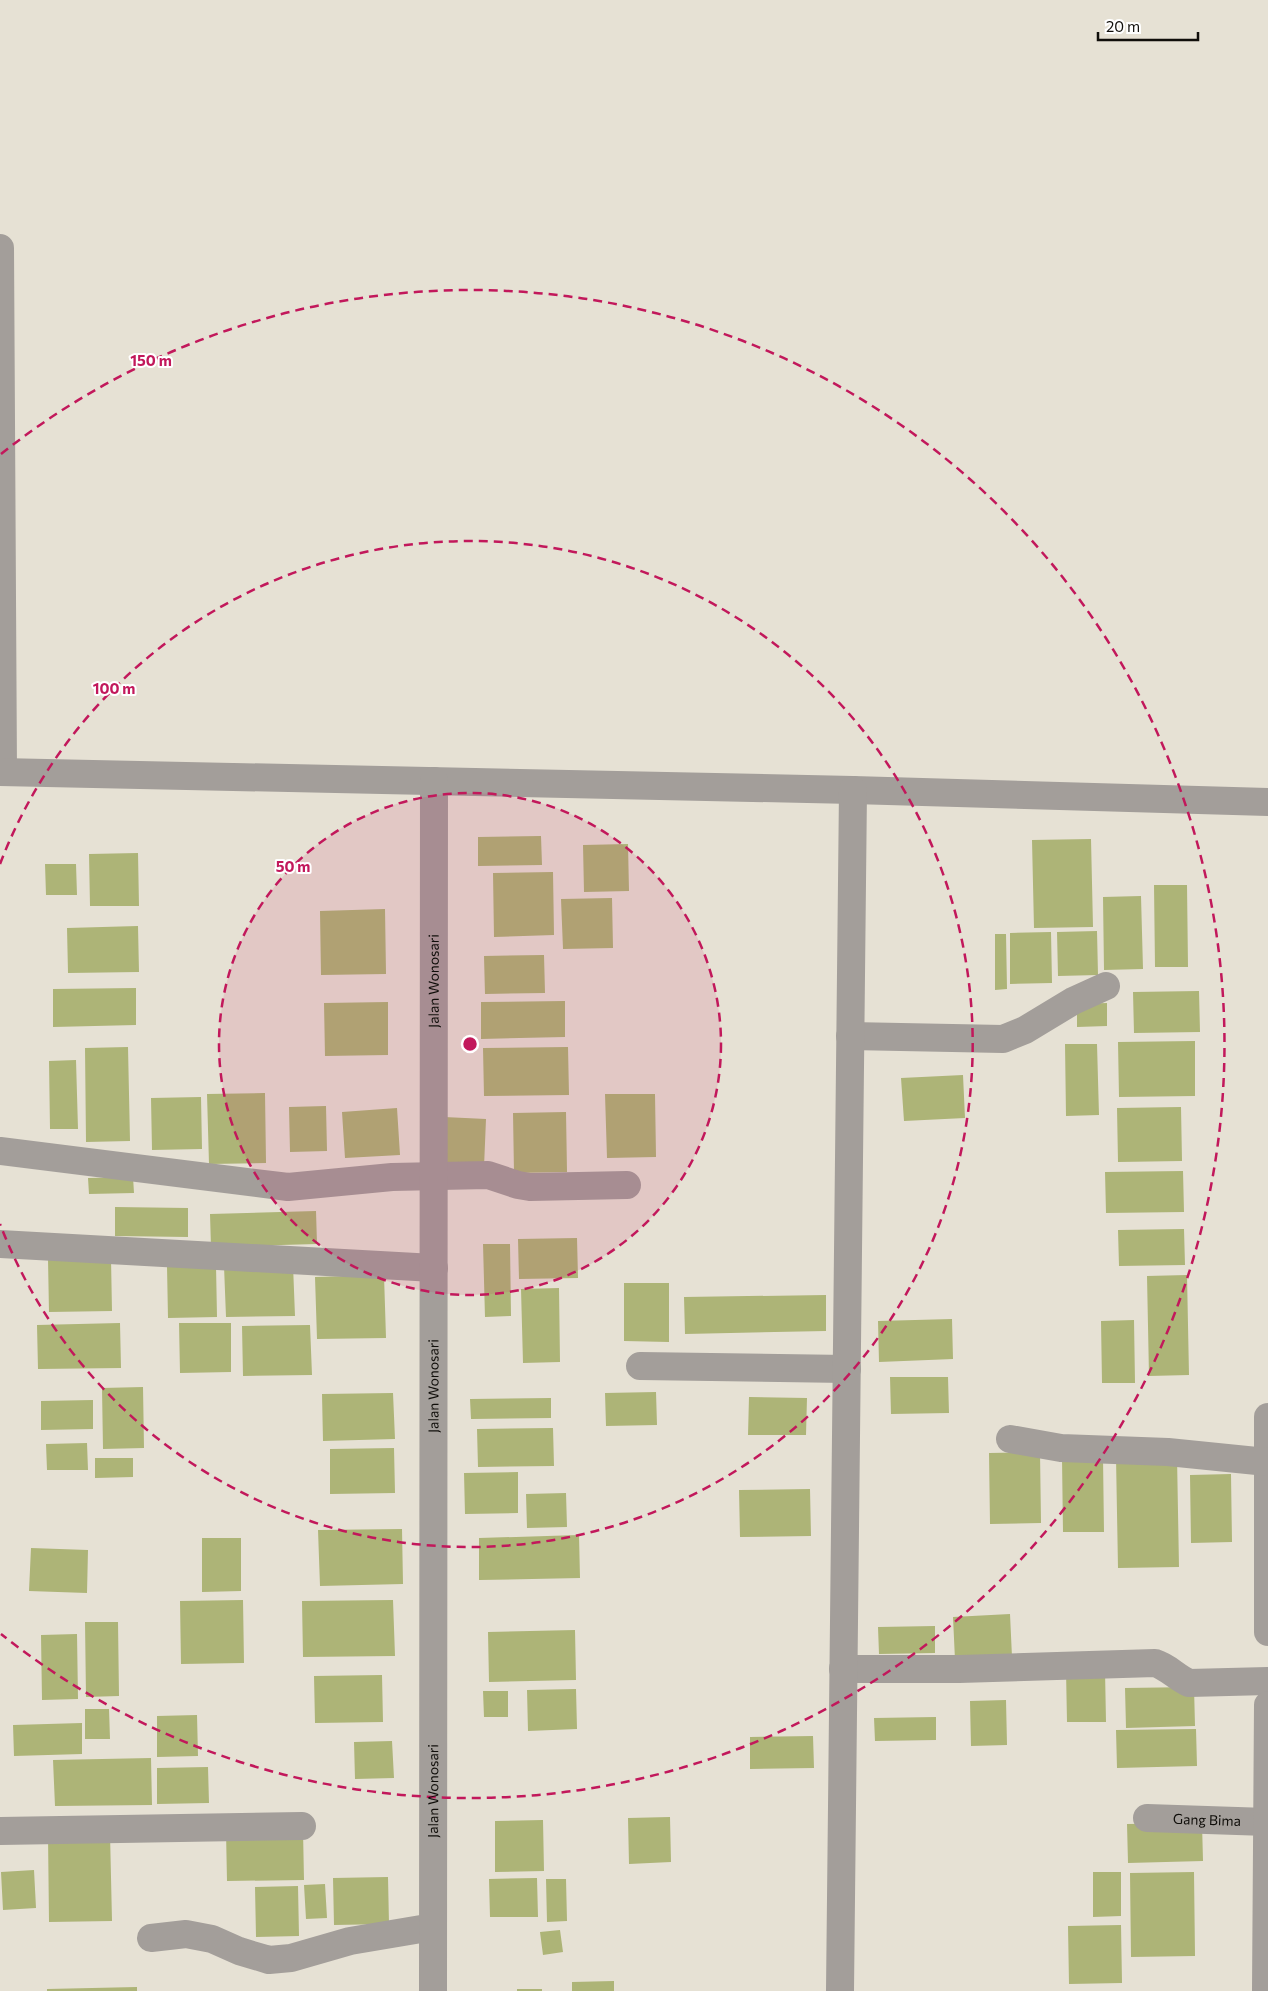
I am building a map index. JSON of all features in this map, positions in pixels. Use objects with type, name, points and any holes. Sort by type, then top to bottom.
[{"type":"street","points":[[0,248],[2,772],[853,790],[1268,802]]},
{"type":"street","name":"Jalan Wonosari","points":[[433,1991],[434,781]]},
{"type":"street","points":[[840,1991],[853,790]]},
{"type":"street","points":[[850,1036],[1003,1039],[1025,1030],[1073,1001],[1106,986]]},
{"type":"street","points":[[0,1151],[288,1187],[434,1175],[488,1174],[518,1185],[530,1187],[627,1185]]},
{"type":"street","points":[[0,1244],[434,1268]]},
{"type":"street","points":[[640,1366],[847,1369]]},
{"type":"street","points":[[1268,1417],[1268,1632]]},
{"type":"street","points":[[1010,1439],[1061,1448],[1168,1452],[1267,1462]]},
{"type":"street","points":[[843,1669],[959,1669],[1155,1663],[1166,1666],[1177,1677],[1189,1683],[1268,1681]]},
{"type":"street","points":[[1266,1991],[1268,1706]]},
{"type":"street","name":"Gang Bima","points":[[1147,1818],[1267,1825]]},
{"type":"street","points":[[0,1831],[302,1826]]},
{"type":"street","points":[[151,1938],[186,1934],[212,1939],[239,1951],[269,1960],[291,1958],[350,1941],[433,1927]]},
{"type":"building","points":[[541,836],[542,865],[478,866],[478,837]]},
{"type":"building","points":[[1091,839],[1093,927],[1034,928],[1032,840]]},
{"type":"building","points":[[628,844],[629,891],[584,892],[583,845]]},
{"type":"building","points":[[138,853],[139,906],[90,906],[89,854]]},
{"type":"building","points":[[45,864],[76,864],[77,895],[46,895]]},
{"type":"building","points":[[553,872],[554,935],[494,937],[493,873]]},
{"type":"building","points":[[1154,885],[1187,885],[1188,967],[1155,967]]},
{"type":"building","points":[[1141,896],[1143,969],[1104,970],[1103,897]]},
{"type":"building","points":[[612,898],[613,948],[563,949],[561,899]]},
{"type":"building","points":[[385,909],[386,974],[321,975],[320,911]]},
{"type":"building","points":[[138,926],[139,972],[68,973],[67,928]]},
{"type":"building","points":[[1097,931],[1098,975],[1058,976],[1057,932]]},
{"type":"building","points":[[1051,932],[1052,983],[1010,984],[1010,933]]},
{"type":"building","points":[[995,934],[1006,934],[1007,989],[995,990]]},
{"type":"building","points":[[544,955],[545,993],[485,994],[484,956]]},
{"type":"building","points":[[136,988],[136,1025],[53,1027],[53,989]]},
{"type":"building","points":[[1199,991],[1200,1032],[1134,1033],[1133,992]]},
{"type":"building","points":[[565,1001],[565,1037],[481,1039],[481,1002]]},
{"type":"building","points":[[388,1002],[388,1055],[325,1056],[324,1003]]},
{"type":"building","points":[[1107,1003],[1107,1026],[1077,1027],[1077,1004]]},
{"type":"building","points":[[1195,1041],[1195,1096],[1119,1097],[1118,1042]]},
{"type":"building","points":[[1065,1044],[1097,1044],[1099,1115],[1066,1116]]},
{"type":"building","points":[[128,1047],[130,1141],[86,1142],[85,1048]]},
{"type":"building","points":[[568,1047],[569,1095],[484,1096],[483,1048]]},
{"type":"building","points":[[76,1060],[78,1129],[50,1129],[49,1061]]},
{"type":"building","points":[[963,1075],[965,1118],[904,1121],[901,1078]]},
{"type":"building","points":[[265,1093],[266,1163],[209,1164],[207,1094]]},
{"type":"building","points":[[605,1094],[655,1094],[656,1157],[607,1158]]},
{"type":"building","points":[[201,1097],[202,1149],[152,1150],[151,1098]]},
{"type":"building","points":[[326,1106],[327,1151],[290,1152],[289,1107]]},
{"type":"building","points":[[1181,1107],[1182,1161],[1118,1162],[1117,1108]]},
{"type":"building","points":[[397,1108],[400,1155],[345,1158],[342,1112]]},
{"type":"building","points":[[566,1112],[567,1172],[514,1173],[513,1113]]},
{"type":"building","points":[[444,1117],[486,1119],[484,1167],[442,1165]]},
{"type":"building","points":[[1183,1171],[1184,1212],[1106,1213],[1105,1172]]},
{"type":"building","points":[[133,1177],[134,1193],[89,1194],[88,1178]]},
{"type":"building","points":[[115,1207],[188,1208],[188,1237],[115,1236]]},
{"type":"building","points":[[316,1211],[317,1244],[211,1247],[210,1214]]},
{"type":"building","points":[[1184,1229],[1185,1265],[1119,1266],[1118,1230]]},
{"type":"building","points":[[577,1238],[578,1278],[519,1279],[518,1239]]},
{"type":"building","points":[[483,1244],[510,1244],[511,1316],[485,1317]]},
{"type":"building","points":[[111,1258],[112,1311],[49,1312],[48,1259]]},
{"type":"building","points":[[216,1265],[217,1317],[168,1318],[167,1266]]},
{"type":"building","points":[[293,1265],[295,1316],[226,1317],[224,1266]]},
{"type":"building","points":[[384,1275],[386,1338],[317,1339],[315,1277]]},
{"type":"building","points":[[1187,1275],[1189,1375],[1149,1376],[1147,1276]]},
{"type":"building","points":[[624,1283],[669,1283],[669,1342],[624,1341]]},
{"type":"building","points":[[559,1288],[560,1362],[523,1363],[521,1289]]},
{"type":"building","points":[[826,1295],[826,1331],[685,1334],[684,1297]]},
{"type":"building","points":[[952,1319],[953,1359],[879,1362],[878,1321]]},
{"type":"building","points":[[1134,1320],[1135,1383],[1102,1383],[1101,1321]]},
{"type":"building","points":[[120,1323],[121,1368],[38,1369],[37,1325]]},
{"type":"building","points":[[179,1323],[231,1323],[231,1372],[180,1373]]},
{"type":"building","points":[[310,1325],[312,1375],[243,1376],[242,1326]]},
{"type":"building","points":[[890,1377],[948,1377],[949,1413],[891,1414]]},
{"type":"building","points":[[143,1387],[144,1448],[103,1449],[102,1388]]},
{"type":"building","points":[[656,1392],[657,1425],[606,1426],[605,1393]]},
{"type":"building","points":[[393,1393],[395,1439],[323,1441],[322,1394]]},
{"type":"building","points":[[749,1397],[807,1398],[806,1435],[748,1435]]},
{"type":"building","points":[[551,1398],[551,1418],[471,1419],[470,1399]]},
{"type":"building","points":[[93,1400],[93,1429],[41,1430],[41,1401]]},
{"type":"building","points":[[553,1428],[554,1466],[478,1467],[477,1429]]},
{"type":"building","points":[[87,1443],[88,1470],[47,1470],[46,1444]]},
{"type":"building","points":[[394,1448],[395,1493],[330,1494],[330,1449]]},
{"type":"building","points":[[1040,1452],[1041,1523],[990,1524],[989,1453]]},
{"type":"building","points":[[1177,1456],[1179,1567],[1118,1568],[1116,1457]]},
{"type":"building","points":[[1103,1457],[1104,1532],[1063,1532],[1062,1458]]},
{"type":"building","points":[[95,1458],[133,1458],[133,1477],[95,1478]]},
{"type":"building","points":[[518,1472],[518,1513],[465,1514],[464,1473]]},
{"type":"building","points":[[1231,1474],[1232,1542],[1191,1543],[1190,1475]]},
{"type":"building","points":[[810,1489],[811,1536],[740,1537],[739,1490]]},
{"type":"building","points":[[566,1493],[567,1527],[527,1528],[526,1494]]},
{"type":"building","points":[[402,1529],[403,1584],[320,1586],[318,1530]]},
{"type":"building","points":[[579,1535],[580,1578],[479,1580],[479,1538]]},
{"type":"building","points":[[202,1538],[241,1538],[241,1591],[202,1592]]},
{"type":"building","points":[[31,1548],[88,1550],[87,1593],[29,1591]]},
{"type":"building","points":[[243,1600],[244,1663],[181,1664],[180,1601]]},
{"type":"building","points":[[393,1600],[395,1656],[303,1657],[302,1601]]},
{"type":"building","points":[[1010,1614],[1012,1657],[955,1660],[953,1617]]},
{"type":"building","points":[[85,1622],[118,1622],[119,1696],[86,1697]]},
{"type":"building","points":[[935,1626],[935,1653],[879,1654],[878,1627]]},
{"type":"building","points":[[575,1630],[576,1680],[489,1682],[488,1632]]},
{"type":"building","points":[[77,1634],[78,1699],[42,1700],[41,1635]]},
{"type":"building","points":[[1066,1670],[1105,1670],[1106,1722],[1067,1722]]},
{"type":"building","points":[[382,1675],[383,1722],[315,1723],[314,1676]]},
{"type":"building","points":[[1194,1687],[1195,1726],[1126,1728],[1125,1688]]},
{"type":"building","points":[[576,1689],[577,1729],[528,1731],[527,1690]]},
{"type":"building","points":[[483,1691],[508,1691],[508,1717],[484,1717]]},
{"type":"building","points":[[1006,1700],[1007,1745],[971,1746],[970,1701]]},
{"type":"building","points":[[85,1709],[109,1709],[110,1739],[85,1739]]},
{"type":"building","points":[[197,1715],[198,1756],[157,1757],[157,1716]]},
{"type":"building","points":[[936,1717],[936,1740],[875,1741],[874,1718]]},
{"type":"building","points":[[82,1723],[82,1754],[14,1756],[13,1725]]},
{"type":"building","points":[[1196,1729],[1197,1766],[1117,1768],[1116,1730]]},
{"type":"building","points":[[813,1736],[814,1768],[750,1769],[750,1737]]},
{"type":"building","points":[[392,1741],[394,1778],[355,1779],[354,1742]]},
{"type":"building","points":[[151,1758],[152,1805],[55,1806],[53,1760]]},
{"type":"building","points":[[208,1767],[209,1803],[157,1804],[157,1768]]},
{"type":"building","points":[[670,1817],[671,1862],[629,1864],[628,1818]]},
{"type":"building","points":[[543,1820],[544,1871],[495,1872],[495,1821]]},
{"type":"building","points":[[1202,1823],[1203,1861],[1128,1863],[1127,1824]]},
{"type":"building","points":[[303,1830],[304,1880],[227,1881],[226,1831]]},
{"type":"building","points":[[110,1833],[112,1921],[49,1922],[48,1835]]},
{"type":"building","points":[[34,1870],[36,1908],[3,1910],[1,1872]]},
{"type":"building","points":[[1093,1872],[1121,1872],[1121,1916],[1093,1917]]},
{"type":"building","points":[[1194,1872],[1195,1956],[1131,1957],[1130,1873]]},
{"type":"building","points":[[388,1877],[389,1924],[334,1925],[333,1878]]},
{"type":"building","points":[[537,1878],[538,1917],[490,1917],[489,1879]]},
{"type":"building","points":[[546,1879],[566,1879],[567,1921],[547,1922]]},
{"type":"building","points":[[325,1884],[327,1918],[306,1919],[304,1885]]},
{"type":"building","points":[[298,1886],[299,1936],[256,1937],[255,1887]]},
{"type":"building","points":[[1121,1925],[1122,1983],[1069,1984],[1068,1926]]},
{"type":"building","points":[[560,1930],[563,1952],[543,1955],[540,1932]]},
{"type":"building","points":[[614,1981],[614,1991],[572,1991],[572,1982]]},
{"type":"building","points":[[137,1987],[137,1991],[47,1991],[47,1989]]},
{"type":"building","points":[[517,1989],[542,1989],[542,1991],[517,1991]]}]
